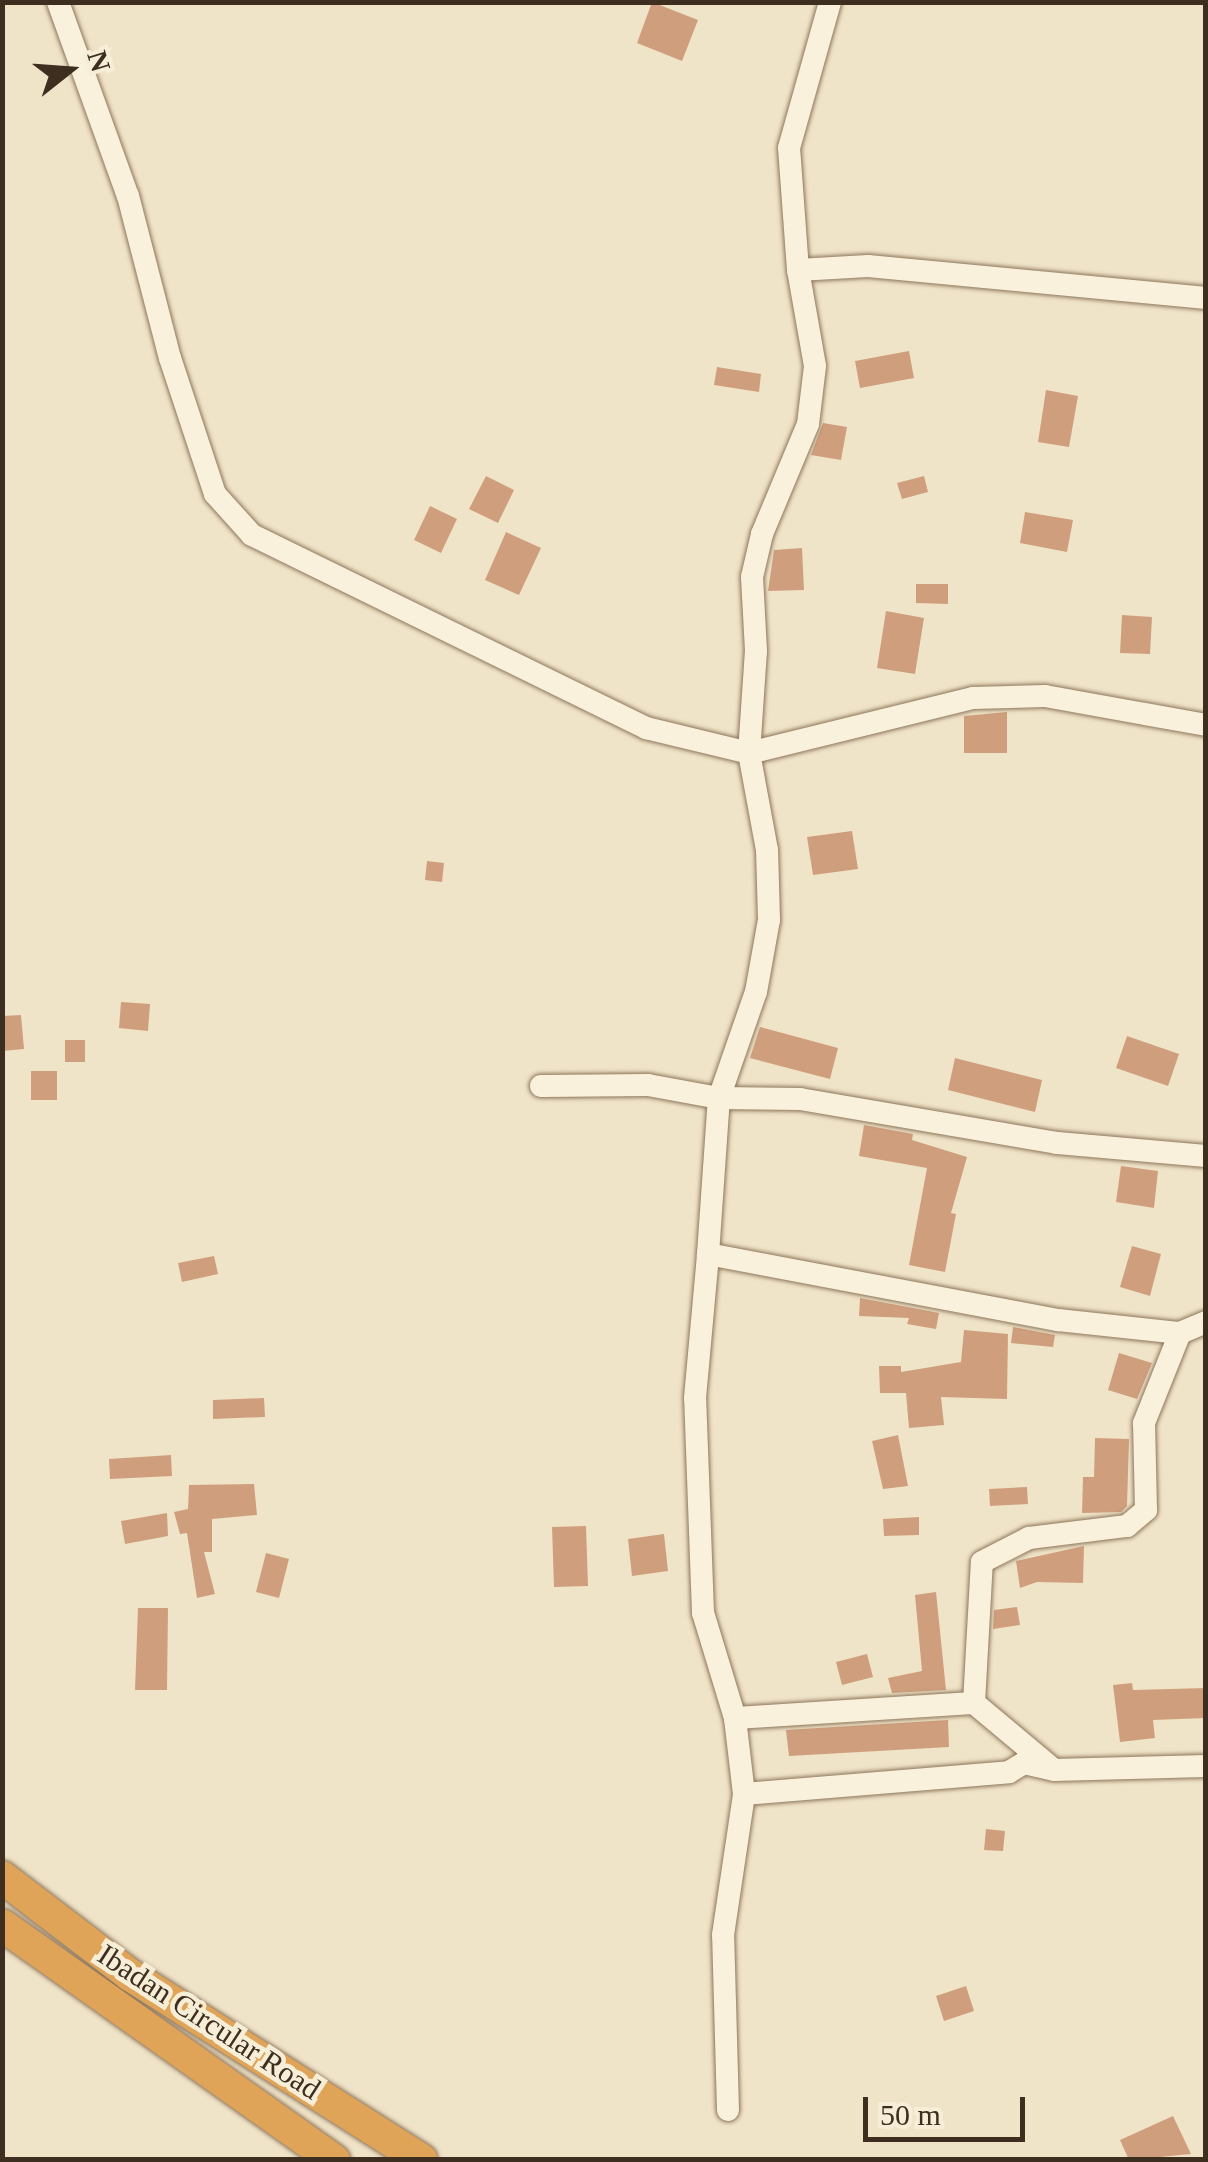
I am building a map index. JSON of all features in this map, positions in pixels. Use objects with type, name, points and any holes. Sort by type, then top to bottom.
[{"type":"highway","name":"Ibadan Circular Road","points":[[2,1877],[130,1975],[421,2160]]},
{"type":"highway","name":"Ibadan Circular Road","points":[[2,1925],[334,2160]]},
{"type":"street","points":[[58,2],[128,196],[170,358],[227,514],[295,559],[646,728],[749,753],[973,698],[1044,696],[1206,725]]},
{"type":"street","points":[[728,2110],[723,1935],[744,1794],[735,1718],[703,1613],[695,1398],[719,1098],[756,992],[768,920],[767,850],[749,753],[756,651],[752,577],[762,534],[808,424],[815,366],[798,270],[789,148],[830,2]]},
{"type":"street","points":[[798,270],[868,266],[1206,298]]},
{"type":"street","points":[[541,1086],[648,1085],[719,1098],[800,1099],[1057,1143],[1206,1156]]},
{"type":"street","points":[[708,1254],[1058,1320],[1180,1332],[1206,1322]]},
{"type":"street","points":[[974,1702],[982,1562],[1029,1538],[1127,1526],[1146,1510],[1144,1424],[1180,1332]]},
{"type":"street","points":[[735,1718],[974,1702],[1054,1770]]},
{"type":"street","points":[[744,1794],[1009,1772],[1024,1763],[1054,1770],[1206,1766]]},
{"type":"building","points":[[652,2],[698,20],[682,61],[637,43]]},
{"type":"building","points":[[909,351],[914,378],[860,388],[855,361]]},
{"type":"building","points":[[717,367],[761,374],[759,392],[714,385]]},
{"type":"building","points":[[1046,390],[1078,396],[1069,447],[1038,442]]},
{"type":"building","points":[[823,423],[847,427],[841,460],[811,455]]},
{"type":"building","points":[[486,476],[514,490],[498,523],[469,509]]},
{"type":"building","points":[[924,476],[928,492],[902,499],[897,483]]},
{"type":"building","points":[[430,506],[457,519],[441,553],[414,540]]},
{"type":"building","points":[[1025,512],[1073,520],[1067,552],[1020,543]]},
{"type":"building","points":[[506,532],[541,548],[519,595],[485,580]]},
{"type":"building","points":[[802,548],[804,590],[768,591],[774,550]]},
{"type":"building","points":[[916,584],[948,584],[948,604],[916,603]]},
{"type":"building","points":[[886,611],[924,618],[915,674],[877,668]]},
{"type":"building","points":[[1122,615],[1152,617],[1150,654],[1120,653]]},
{"type":"building","points":[[1007,712],[1007,753],[964,753],[964,716]]},
{"type":"building","points":[[852,831],[858,869],[813,875],[807,837]]},
{"type":"building","points":[[427,861],[444,863],[442,882],[425,880]]},
{"type":"building","points":[[121,1002],[150,1004],[148,1031],[119,1028]]},
{"type":"building","points":[[21,1015],[24,1049],[2,1051],[2,1016]]},
{"type":"building","points":[[760,1027],[838,1048],[830,1079],[750,1058]]},
{"type":"building","points":[[1127,1036],[1179,1054],[1168,1086],[1116,1068]]},
{"type":"building","points":[[65,1040],[85,1040],[85,1062],[65,1062]]},
{"type":"building","points":[[955,1058],[1042,1080],[1035,1112],[948,1090]]},
{"type":"building","points":[[31,1071],[57,1071],[57,1100],[31,1100]]},
{"type":"building","points":[[864,1125],[913,1134],[912,1140],[967,1157],[951,1213],[956,1214],[945,1272],[909,1265],[927,1168],[859,1156]]},
{"type":"building","points":[[1121,1166],[1158,1171],[1154,1208],[1116,1202]]},
{"type":"building","points":[[1132,1246],[1161,1254],[1150,1296],[1120,1287]]},
{"type":"building","points":[[214,1256],[218,1274],[182,1282],[178,1263]]},
{"type":"building","points":[[860,1298],[939,1313],[936,1329],[907,1324],[909,1318],[859,1316]]},
{"type":"building","points":[[1013,1327],[1055,1335],[1053,1347],[1011,1343]]},
{"type":"building","points":[[964,1330],[1008,1334],[1007,1399],[941,1397],[944,1425],[909,1428],[906,1393],[880,1393],[879,1366],[901,1366],[901,1372],[961,1362]]},
{"type":"building","points":[[1119,1353],[1152,1363],[1137,1399],[1108,1390]]},
{"type":"building","points":[[264,1398],[265,1417],[213,1419],[213,1400]]},
{"type":"building","points":[[898,1435],[908,1486],[883,1489],[872,1441]]},
{"type":"building","points":[[1095,1438],[1129,1439],[1127,1506],[1121,1512],[1082,1513],[1083,1477],[1094,1477]]},
{"type":"building","points":[[171,1455],[172,1476],[110,1479],[109,1459]]},
{"type":"building","points":[[254,1484],[257,1515],[212,1519],[212,1552],[204,1552],[215,1594],[197,1598],[187,1533],[180,1534],[174,1512],[188,1509],[189,1485]]},
{"type":"building","points":[[1027,1487],[1028,1504],[990,1506],[989,1489]]},
{"type":"building","points":[[167,1513],[168,1536],[125,1544],[121,1521]]},
{"type":"building","points":[[919,1517],[919,1535],[884,1536],[883,1519]]},
{"type":"building","points":[[586,1526],[588,1586],[554,1587],[552,1527]]},
{"type":"building","points":[[664,1534],[668,1571],[632,1576],[628,1539]]},
{"type":"building","points":[[1084,1546],[1083,1583],[1037,1582],[1020,1588],[1016,1561]]},
{"type":"building","points":[[266,1553],[289,1559],[279,1598],[256,1592]]},
{"type":"building","points":[[936,1592],[946,1690],[892,1693],[888,1678],[922,1671],[915,1595]]},
{"type":"building","points":[[1017,1607],[1020,1625],[993,1629],[994,1610]]},
{"type":"building","points":[[138,1608],[168,1608],[167,1690],[135,1690]]},
{"type":"building","points":[[867,1654],[873,1677],[842,1685],[836,1662]]},
{"type":"building","points":[[1132,1683],[1133,1690],[1206,1688],[1206,1718],[1153,1720],[1155,1738],[1120,1742],[1113,1685]]},
{"type":"building","points":[[948,1720],[949,1747],[789,1756],[786,1730]]},
{"type":"building","points":[[986,1829],[1005,1831],[1003,1851],[984,1850]]},
{"type":"building","points":[[966,1986],[974,2011],[944,2021],[936,1996]]},
{"type":"building","points":[[1173,2116],[1191,2154],[1129,2160],[1120,2140]]}]
